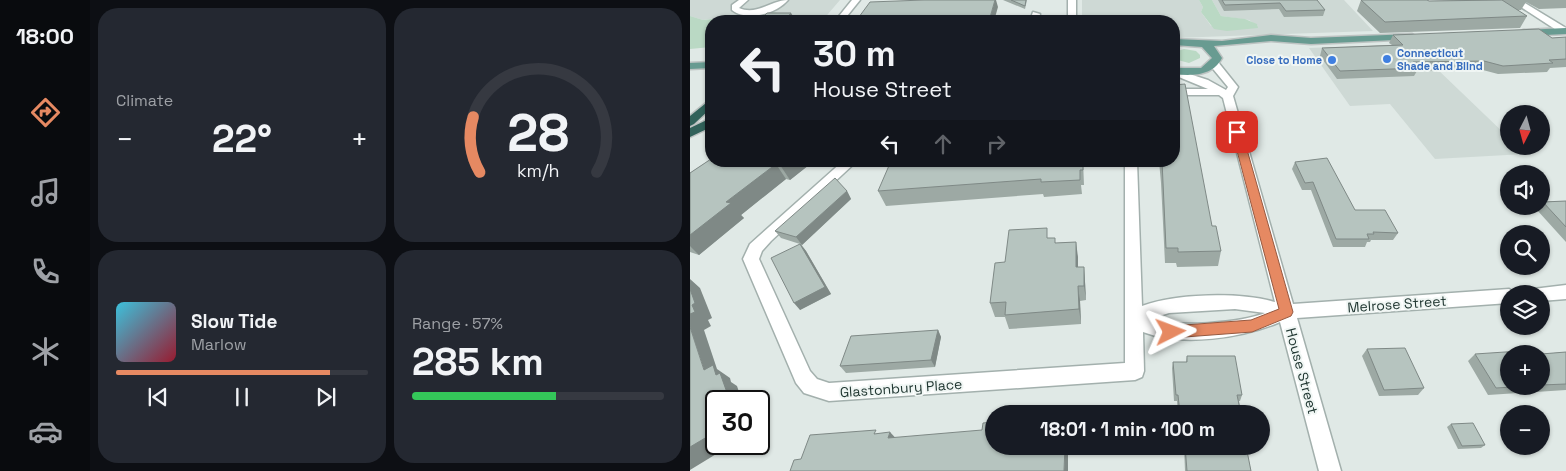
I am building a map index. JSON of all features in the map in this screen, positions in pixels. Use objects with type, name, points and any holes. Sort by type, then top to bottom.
[{"type":"highway","points":[[690,122],[705,108]]},
{"type":"highway","points":[[690,134],[705,125]]},
{"type":"main road","points":[[1510,34],[1565,28]]},
{"type":"main road","points":[[1180,71],[1197,71],[1243,48],[1311,41],[1421,37]]},
{"type":"main road","points":[[1180,42],[1222,44],[1271,38],[1311,41]]},
{"type":"main road","points":[[1199,44],[1216,54],[1215,62]]},
{"type":"main road","points":[[690,66],[705,65]]},
{"type":"street","points":[[744,0],[735,7],[736,10],[758,12],[772,8],[784,0]]},
{"type":"street","points":[[844,15],[856,0]]},
{"type":"street","points":[[1072,0],[1072,15]]},
{"type":"street","points":[[1514,0],[1565,28]]},
{"type":"street","points":[[1532,0],[1565,28]]},
{"type":"street","name":"House Street","points":[[1215,62],[1232,86],[1233,91],[1224,94],[1330,471]]},
{"type":"street","points":[[1180,73],[1204,82],[1224,94]]},
{"type":"street","points":[[1180,92],[1224,94]]},
{"type":"street","name":"Glastonbury Place","points":[[844,167],[766,237],[755,248],[751,259],[803,377],[811,387],[829,392],[851,392],[1135,371],[1131,167]]},
{"type":"street","points":[[1550,293],[1566,292]]},
{"type":"street","name":"Melrose Street","points":[[1286,312],[1500,297]]},
{"type":"street","points":[[1134,321],[1149,310],[1169,306],[1236,302],[1262,305],[1286,312]]},
{"type":"street","points":[[1134,321],[1158,330],[1171,332],[1237,328],[1260,324],[1286,312]]},
{"type":"shaded area","points":[[690,0],[840,0],[827,15],[705,15],[705,20],[703,20],[690,16]]},
{"type":"shaded area","points":[[1082,0],[1199,0],[1203,7],[1201,12],[1211,26],[1258,26],[1249,20],[1221,16],[1212,0],[1344,0],[1373,31],[1180,38],[1180,15],[1082,15]]},
{"type":"shaded area","points":[[1411,44],[1500,129],[1500,155],[1507,155],[1435,159],[1390,104],[1350,106],[1309,48]]},
{"type":"green space","points":[[1199,0],[1212,0],[1221,16],[1245,19],[1257,24],[1258,28],[1227,31],[1214,29],[1201,12],[1203,7]]},
{"type":"green space","points":[[774,12],[777,13],[774,15],[747,15]]},
{"type":"green space","points":[[690,16],[705,20],[705,48],[690,49]]},
{"type":"green space","points":[[1180,50],[1196,51],[1200,58],[1189,63],[1180,61]]},
{"type":"building","points":[[995,0],[991,15],[860,15],[870,2]]},
{"type":"building","points":[[1011,0],[1026,0],[1025,6]]},
{"type":"building","points":[[1222,0],[1317,0],[1325,10],[1286,11],[1280,3],[1225,5]]},
{"type":"building","points":[[1361,0],[1502,0],[1527,16],[1385,22]]},
{"type":"building","points":[[767,13],[791,13],[789,15],[765,15]]},
{"type":"building","points":[[1539,29],[1552,38],[1566,37],[1566,59],[1549,60],[1553,63],[1503,66],[1484,61],[1413,62],[1418,68],[1340,71],[1322,48],[1403,45],[1393,35]]},
{"type":"building","points":[[1180,84],[1185,84],[1212,226],[1216,226],[1221,251],[1178,252],[1178,248],[1166,248],[1162,167],[1180,167]]},
{"type":"building","points":[[1327,158],[1355,210],[1385,210],[1398,233],[1373,232],[1374,234],[1367,234],[1369,239],[1336,239],[1313,182],[1305,183],[1295,162]]},
{"type":"building","points":[[705,163],[705,167],[772,167],[726,202],[731,203],[690,235],[690,173]]},
{"type":"building","points":[[888,167],[1083,167],[1083,170],[1080,170],[1080,180],[1041,182],[1041,179],[878,191]]},
{"type":"building","points":[[835,178],[847,191],[796,237],[775,231]]},
{"type":"building","points":[[1566,201],[1566,227],[1550,210],[1550,202]]},
{"type":"building","points":[[1047,228],[1047,238],[1055,238],[1055,243],[1076,242],[1076,267],[1084,267],[1084,286],[1078,286],[1079,309],[1005,315],[1006,302],[990,303],[995,263],[1005,262],[1009,230]]},
{"type":"building","points":[[800,244],[825,287],[794,303],[771,258]]},
{"type":"building","points":[[690,289],[695,303],[692,305],[695,312],[690,314]]},
{"type":"building","points":[[690,327],[704,370],[713,365],[716,375],[720,373],[726,390],[705,390],[705,438],[690,447]]},
{"type":"building","points":[[938,330],[931,360],[840,366],[851,336]]},
{"type":"building","points":[[1405,348],[1424,388],[1384,390],[1367,349]]},
{"type":"building","points":[[1500,352],[1500,388],[1496,388],[1475,354]]},
{"type":"building","points":[[1566,352],[1566,384],[1550,385],[1550,353]]},
{"type":"building","points":[[1187,356],[1235,356],[1242,395],[1237,395],[1239,405],[1179,405],[1178,395],[1176,395],[1173,362],[1187,362]]},
{"type":"building","points":[[983,423],[985,423],[985,455],[1065,455],[1064,471],[790,471],[794,460],[801,459],[810,435],[876,430],[874,434],[890,432],[888,438],[982,430]]},
{"type":"building","points":[[1473,423],[1485,445],[1462,446],[1451,424]]},
{"type":"building","points":[[1186,455],[1248,455],[1251,471],[1187,471]]},
{"type":"place","name":"Connecticut Shade and Blind","points":[[1387,59]]},
{"type":"place","name":"Close to Home","points":[[1332,60]]},
{"type":"route","points":[[1171,332],[1252,326],[1286,312],[1237,132]]}]
